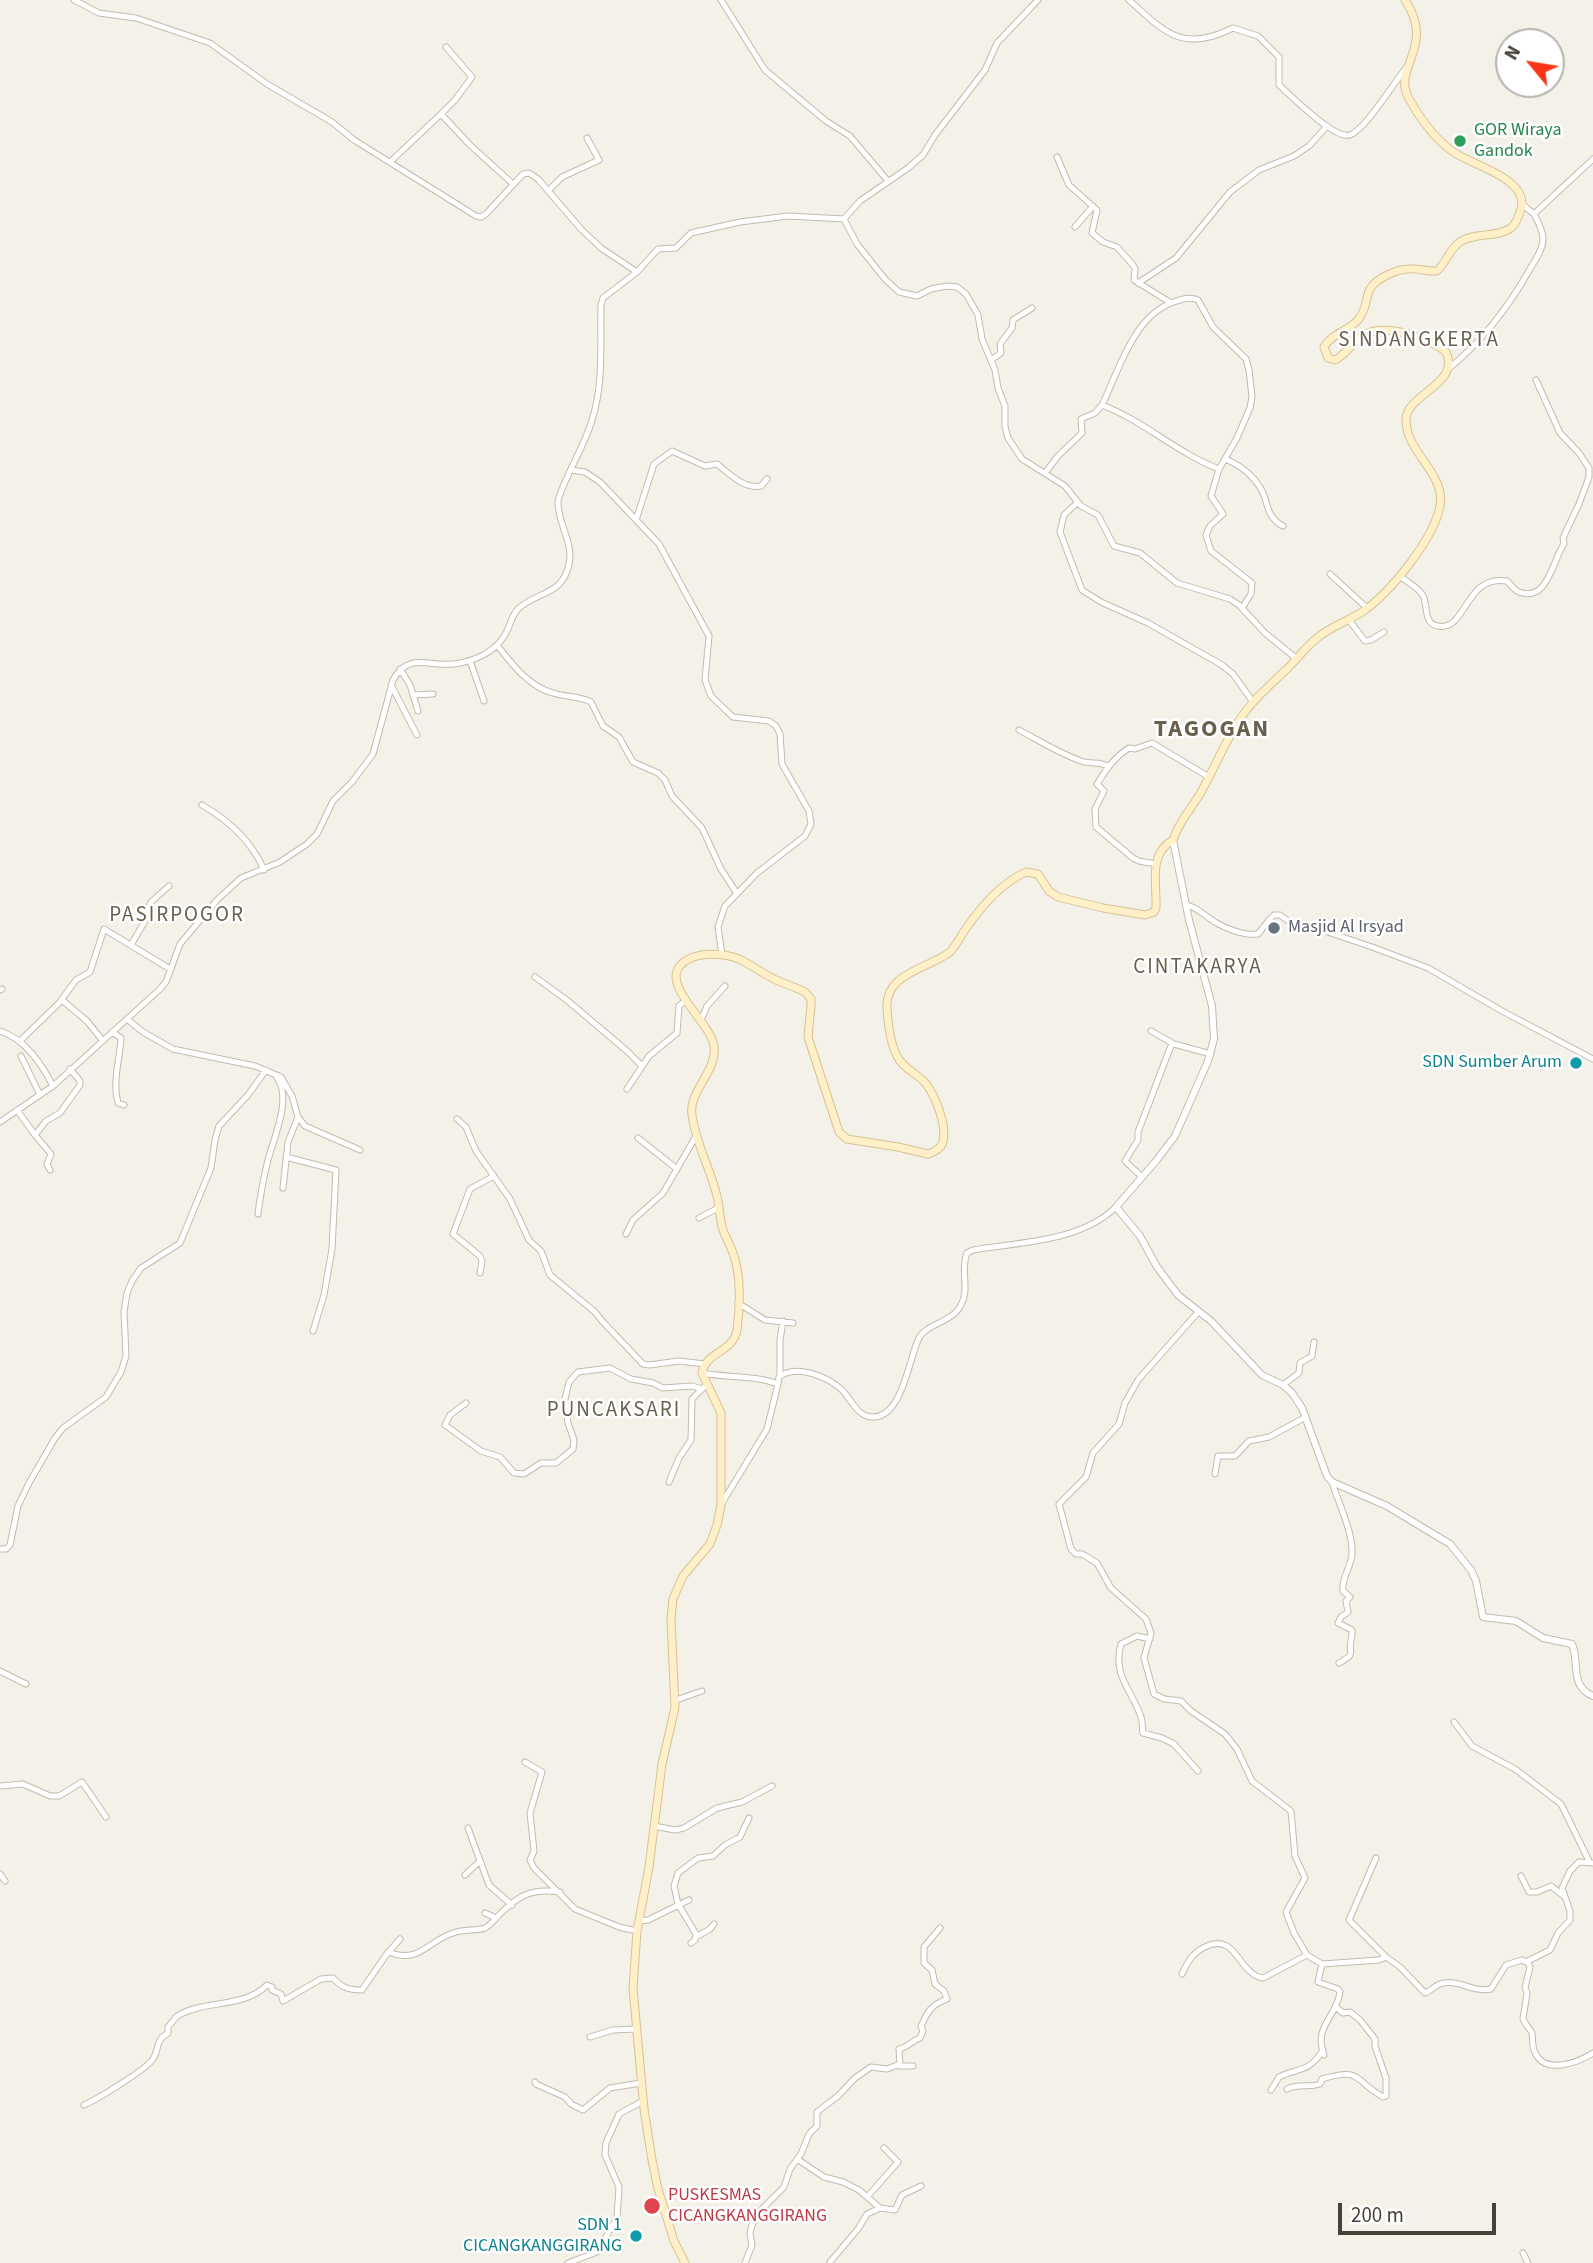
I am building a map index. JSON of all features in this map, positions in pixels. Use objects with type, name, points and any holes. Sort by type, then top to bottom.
[{"type":"main road","points":[[685,2263],[674,2241],[658,2189],[643,2101],[633,1988],[637,1931],[662,1764],[676,1700],[671,1619],[673,1599],[683,1576],[710,1544],[720,1505],[722,1420],[717,1401],[704,1387],[702,1373],[705,1364],[733,1341],[737,1328],[738,1270],[718,1208],[718,1198],[696,1136],[692,1108],[711,1066],[714,1046],[676,982],[680,965],[696,956],[738,959],[808,995],[811,1005],[808,1037],[842,1136],[928,1154],[937,1150],[944,1140],[942,1124],[930,1089],[903,1065],[895,1053],[887,1006],[893,986],[950,951],[989,901],[1020,874],[1026,872],[1036,873],[1049,891],[1058,897],[1103,908],[1150,915],[1156,908],[1156,864],[1161,850],[1173,840],[1232,732],[1253,702],[1319,636],[1367,608],[1400,576],[1432,529],[1440,507],[1436,481],[1413,447],[1406,428],[1406,416],[1448,369],[1449,358],[1443,348],[1392,330],[1376,331],[1363,336],[1346,354],[1335,360],[1328,358],[1324,347],[1331,338],[1345,331],[1358,319],[1366,308],[1370,289],[1375,283],[1403,270],[1437,271],[1460,242],[1510,228],[1517,221],[1522,204],[1518,190],[1512,183],[1451,150],[1425,123],[1409,99],[1404,87],[1416,47],[1417,27],[1405,0]]},
{"type":"street","points":[[74,0],[99,13],[135,18],[210,43],[267,85],[332,122],[354,140],[481,217],[526,173],[538,179],[601,248],[636,272]]},
{"type":"street","points":[[721,0],[765,70],[826,121],[850,136],[888,181]]},
{"type":"street","points":[[844,219],[860,201],[908,168],[926,151],[935,135],[985,70],[997,43],[1037,0]]},
{"type":"street","points":[[1129,0],[1161,29],[1187,40],[1220,35],[1233,28],[1250,31],[1279,57],[1279,85],[1327,126],[1346,135],[1356,131],[1369,118],[1409,65]]},
{"type":"street","points":[[390,162],[455,100],[472,77],[446,47]]},
{"type":"street","points":[[441,114],[513,184]]},
{"type":"street","points":[[1138,283],[1176,258],[1230,192],[1259,170],[1294,156],[1309,146],[1327,126]]},
{"type":"street","points":[[548,191],[562,177],[599,160],[587,138]]},
{"type":"street","points":[[1057,157],[1069,185],[1098,213],[1092,233],[1103,242],[1117,247],[1135,268],[1133,278],[1138,283],[1171,303]]},
{"type":"street","points":[[1534,214],[1593,159]]},
{"type":"street","points":[[1448,369],[1503,314],[1542,245],[1543,237],[1534,214],[1522,204]]},
{"type":"street","points":[[1075,227],[1093,206]]},
{"type":"street","points":[[0,1122],[53,1086],[159,990],[166,982],[180,944],[218,899],[241,878],[264,870],[307,845],[316,836],[333,801],[370,758],[391,685],[400,669],[413,662],[451,665],[470,661],[497,645],[520,607],[554,590],[566,573],[570,555],[557,507],[559,496],[589,430],[598,396],[602,363],[602,301],[658,249],[676,248],[691,233],[780,217],[844,219]]},
{"type":"street","points":[[844,219],[862,251],[899,292],[917,296],[947,286],[957,287],[964,292],[978,315],[982,339],[1005,406],[1008,438],[1022,459],[1065,486],[1078,502],[1098,514],[1114,546],[1140,553],[1177,583],[1215,593],[1242,608],[1265,633],[1297,659]]},
{"type":"street","points":[[1045,473],[1082,433],[1081,419],[1095,413],[1102,405],[1142,325],[1153,312],[1187,298],[1198,300],[1210,323],[1248,363],[1252,397],[1250,408],[1219,469],[1211,496],[1223,514],[1210,526],[1206,535],[1212,551],[1252,583],[1251,594],[1242,608]]},
{"type":"street","points":[[991,360],[1001,353],[1000,344],[1012,328],[1013,320],[1032,308]]},
{"type":"street","points":[[1400,576],[1422,593],[1429,620],[1440,627],[1456,619],[1479,586],[1487,582],[1507,581],[1524,593],[1542,588],[1564,544],[1563,538],[1579,505],[1590,473],[1580,453],[1560,433],[1536,380]]},
{"type":"street","points":[[1102,405],[1118,411],[1199,462],[1219,469]]},
{"type":"street","points":[[636,520],[653,466],[657,460],[672,451],[703,465],[717,464],[751,487],[761,486],[767,479]]},
{"type":"street","points":[[1225,459],[1252,476],[1272,518],[1283,526]]},
{"type":"street","points":[[571,470],[585,472],[609,490],[659,544],[709,636],[705,680],[711,696],[733,717],[769,721],[776,726],[780,734],[782,764],[810,811],[811,824],[805,836],[736,892],[725,906],[718,927],[722,956]]},
{"type":"street","points":[[1078,502],[1064,515],[1060,532],[1082,590],[1222,664],[1233,674],[1253,702]]},
{"type":"street","points":[[1330,574],[1367,608]]},
{"type":"street","points":[[1349,620],[1365,640],[1371,640],[1384,632]]},
{"type":"street","points":[[497,645],[538,687],[591,702],[603,726],[620,737],[625,751],[634,762],[665,780],[672,796],[702,828],[721,869],[736,892]]},
{"type":"street","points":[[470,661],[484,701]]},
{"type":"street","points":[[400,669],[406,676],[418,711]]},
{"type":"street","points":[[391,685],[417,735]]},
{"type":"street","points":[[413,695],[433,694]]},
{"type":"street","points":[[1019,730],[1074,759],[1085,763],[1096,761],[1108,766]]},
{"type":"street","points":[[1156,864],[1133,858],[1096,827],[1095,809],[1104,792],[1097,784],[1112,760],[1129,748],[1135,749],[1152,743],[1209,777]]},
{"type":"street","points":[[202,805],[239,833],[264,870]]},
{"type":"street","points":[[780,1376],[792,1371],[816,1376],[837,1387],[857,1410],[871,1417],[888,1410],[897,1398],[921,1334],[951,1316],[961,1305],[965,1295],[964,1263],[967,1253],[1038,1240],[1073,1231],[1104,1218],[1167,1148],[1180,1127],[1211,1054],[1214,1032],[1212,1006],[1186,905],[1173,840]]},
{"type":"street","points":[[131,945],[145,921],[151,902],[169,886]]},
{"type":"street","points":[[1186,905],[1200,910],[1216,923],[1247,934],[1258,934],[1274,915],[1280,915],[1300,929],[1319,929],[1428,968],[1519,1021],[1593,1059]]},
{"type":"street","points":[[20,1041],[62,1000],[76,980],[90,972],[104,929],[170,969]]},
{"type":"street","points":[[535,977],[568,1001],[642,1066]]},
{"type":"street","points":[[701,1020],[707,1006],[725,986]]},
{"type":"street","points":[[62,1000],[87,1021],[103,1041]]},
{"type":"street","points":[[627,1089],[649,1056],[677,1033],[680,1006],[686,1000]]},
{"type":"street","points":[[127,1019],[143,1032],[173,1049],[223,1057],[281,1077],[286,1083],[298,1117],[305,1126],[360,1150]]},
{"type":"street","points":[[0,1031],[20,1041],[36,1058],[53,1086]]},
{"type":"street","points":[[1151,1031],[1171,1043],[1211,1054]]},
{"type":"street","points":[[112,1032],[121,1038],[117,1057],[116,1091],[118,1102],[124,1105]]},
{"type":"street","points":[[1142,1177],[1125,1161],[1138,1140],[1171,1043]]},
{"type":"street","points":[[21,1056],[40,1095]]},
{"type":"street","points":[[35,1135],[46,1121],[60,1113],[80,1085],[80,1081],[70,1069]]},
{"type":"street","points":[[258,1214],[266,1166],[283,1104],[282,1084],[269,1071]]},
{"type":"street","points":[[0,1549],[6,1549],[10,1545],[24,1493],[59,1431],[101,1402],[114,1384],[124,1363],[124,1312],[132,1281],[151,1260],[180,1243],[211,1168],[219,1126],[269,1071]]},
{"type":"street","points":[[17,1110],[51,1154],[47,1164],[50,1170]]},
{"type":"street","points":[[284,1188],[291,1130],[298,1117]]},
{"type":"street","points":[[457,1119],[466,1127],[476,1151],[510,1199],[529,1240],[541,1251],[550,1275],[596,1311],[640,1361],[649,1365],[679,1361],[705,1364]]},
{"type":"street","points":[[626,1234],[634,1220],[663,1193],[696,1136]]},
{"type":"street","points":[[638,1138],[677,1170]]},
{"type":"street","points":[[286,1157],[336,1170],[332,1249],[324,1295],[313,1331]]},
{"type":"street","points":[[480,1273],[480,1256],[453,1234],[470,1189],[494,1176]]},
{"type":"street","points":[[1116,1207],[1140,1236],[1173,1289],[1199,1311],[1251,1366],[1292,1393],[1306,1417],[1327,1476],[1332,1482],[1352,1543],[1352,1558],[1342,1585],[1343,1591],[1350,1597],[1346,1601],[1349,1612],[1341,1617],[1339,1623],[1352,1630],[1352,1652],[1339,1662]]},
{"type":"street","points":[[699,1218],[718,1208]]},
{"type":"street","points":[[738,1303],[765,1320],[793,1323]]},
{"type":"street","points":[[1199,1311],[1138,1380],[1125,1403],[1119,1424],[1093,1453],[1086,1477],[1059,1504],[1071,1549],[1097,1563],[1111,1588],[1143,1614],[1150,1628],[1150,1639],[1144,1658],[1154,1694],[1164,1699],[1181,1701],[1225,1734],[1237,1749],[1252,1781],[1291,1811],[1295,1856],[1305,1878],[1287,1906],[1286,1915],[1307,1955],[1322,1964],[1379,1960],[1386,1957]]},
{"type":"street","points":[[720,1505],[767,1429],[780,1376],[783,1321]]},
{"type":"street","points":[[1283,1385],[1299,1373],[1300,1363],[1312,1356],[1314,1342]]},
{"type":"street","points":[[466,1403],[450,1415],[445,1425],[481,1451],[500,1457],[514,1473],[524,1474],[541,1462],[556,1463],[573,1449],[574,1440],[568,1423],[565,1399],[569,1382],[578,1373],[610,1368],[631,1379],[653,1383],[663,1388],[704,1387]]},
{"type":"street","points":[[702,1373],[733,1378],[757,1378],[778,1384]]},
{"type":"street","points":[[669,1482],[679,1458],[691,1440],[692,1399],[704,1387]]},
{"type":"street","points":[[1215,1474],[1217,1457],[1235,1456],[1249,1441],[1269,1437],[1306,1417]]},
{"type":"street","points":[[1332,1482],[1387,1506],[1450,1544],[1471,1570],[1476,1581],[1483,1617],[1516,1621],[1543,1638],[1572,1644],[1577,1679],[1585,1692],[1593,1696]]},
{"type":"street","points":[[1150,1639],[1137,1636],[1121,1644],[1119,1664],[1125,1686],[1141,1717],[1143,1733],[1174,1744],[1198,1772]]},
{"type":"street","points":[[0,1671],[26,1684]]},
{"type":"street","points":[[676,1700],[702,1692]]},
{"type":"street","points":[[1376,1858],[1349,1920],[1425,1993],[1441,1983],[1460,1983],[1475,1991],[1491,1989],[1506,1965],[1516,1961],[1526,1962],[1550,1950],[1558,1933],[1569,1922],[1570,1911],[1563,1885],[1570,1871],[1579,1862],[1591,1862],[1561,1804],[1515,1769],[1472,1745],[1454,1722]]},
{"type":"street","points":[[525,1762],[542,1772],[530,1813],[534,1851],[530,1860],[570,1905],[619,1927],[637,1931]]},
{"type":"street","points":[[0,1786],[23,1784],[50,1796],[59,1797],[83,1783],[106,1818]]},
{"type":"street","points":[[654,1826],[675,1830],[684,1828],[717,1808],[742,1802],[772,1786]]},
{"type":"street","points":[[696,1937],[690,1921],[678,1904],[674,1886],[678,1873],[698,1858],[713,1856],[740,1837],[749,1818]]},
{"type":"street","points":[[468,1828],[489,1885],[512,1905]]},
{"type":"street","points":[[465,1875],[480,1861]]},
{"type":"street","points":[[0,1874],[5,1881]]},
{"type":"street","points":[[1521,1876],[1530,1893],[1550,1886],[1565,1897]]},
{"type":"street","points":[[388,1952],[404,1956],[416,1955],[439,1938],[465,1929],[481,1929],[536,1890],[560,1892]]},
{"type":"street","points":[[639,1921],[648,1920],[689,1900]]},
{"type":"street","points":[[485,1913],[496,1918]]},
{"type":"street","points":[[691,1943],[714,1924]]},
{"type":"street","points":[[896,2067],[901,2062],[899,2049],[907,2047],[922,2034],[920,2026],[926,2011],[934,2004],[947,1999],[944,1991],[933,1981],[932,1970],[923,1963],[924,1947],[940,1928]]},
{"type":"street","points":[[84,2105],[137,2073],[153,2059],[156,2044],[169,2033],[167,2028],[179,2015],[246,1997],[259,1992],[267,1984],[281,1994],[283,2001],[321,1979],[333,1978],[341,1987],[362,1990],[400,1939]]},
{"type":"street","points":[[1182,1974],[1193,1954],[1211,1944],[1222,1944],[1231,1948],[1248,1972],[1263,1978],[1307,1955]]},
{"type":"street","points":[[1526,1962],[1530,1967],[1525,1987],[1527,1998],[1523,2019],[1531,2032],[1537,2056],[1550,2064],[1566,2065],[1593,2053]]},
{"type":"street","points":[[1271,2090],[1279,2077],[1307,2068],[1314,2064],[1321,2053],[1324,2054],[1320,2041],[1328,2016],[1337,2008],[1339,1990],[1317,1981],[1322,1964]]},
{"type":"street","points":[[1287,2089],[1293,2086],[1312,2087],[1320,2084],[1322,2079],[1347,2073],[1357,2076],[1370,2090],[1386,2096],[1386,2078],[1375,2046],[1376,2039],[1350,2012],[1344,2013],[1337,2008]]},
{"type":"street","points":[[590,2037],[613,2030],[636,2029]]},
{"type":"street","points":[[745,2263],[752,2245],[752,2225],[762,2209],[784,2187],[787,2174],[809,2134],[818,2125],[816,2115],[822,2106],[838,2096],[850,2082],[871,2067],[887,2069],[914,2066]]},
{"type":"street","points":[[535,2082],[565,2097],[578,2109],[583,2110],[610,2088],[641,2083]]},
{"type":"street","points":[[568,2263],[597,2252],[617,2218],[619,2188],[605,2155],[606,2143],[616,2117],[643,2101]]},
{"type":"street","points":[[868,2196],[898,2162],[884,2148]]},
{"type":"street","points":[[797,2159],[824,2177],[844,2182],[868,2196],[880,2208]]},
{"type":"street","points":[[830,2262],[868,2213],[880,2208],[895,2210],[902,2195],[920,2186]]},
{"type":"street","points":[[1523,2253],[1528,2263]]},
{"type":"place","name":"GOR Wiraya Gandok","points":[[1460,141]]},
{"type":"place","name":"Masjid Al Irsyad","points":[[1274,928]]},
{"type":"place","name":"SDN Sumber Arum","points":[[1576,1063]]},
{"type":"place","name":"PUSKESMAS CICANGKANGGIRANG","points":[[652,2206]]},
{"type":"place","name":"SDN 1 CICANGKANGGIRANG","points":[[636,2236]]},
{"type":"district","name":"SINDANGKERTA","points":[[1419,341]]},
{"type":"district","name":"TAGOGAN","points":[[1212,731]]},
{"type":"district","name":"PASIRPOGOR","points":[[177,916]]},
{"type":"district","name":"CINTAKARYA","points":[[1198,968]]},
{"type":"district","name":"PUNCAKSARI","points":[[614,1411]]}]
